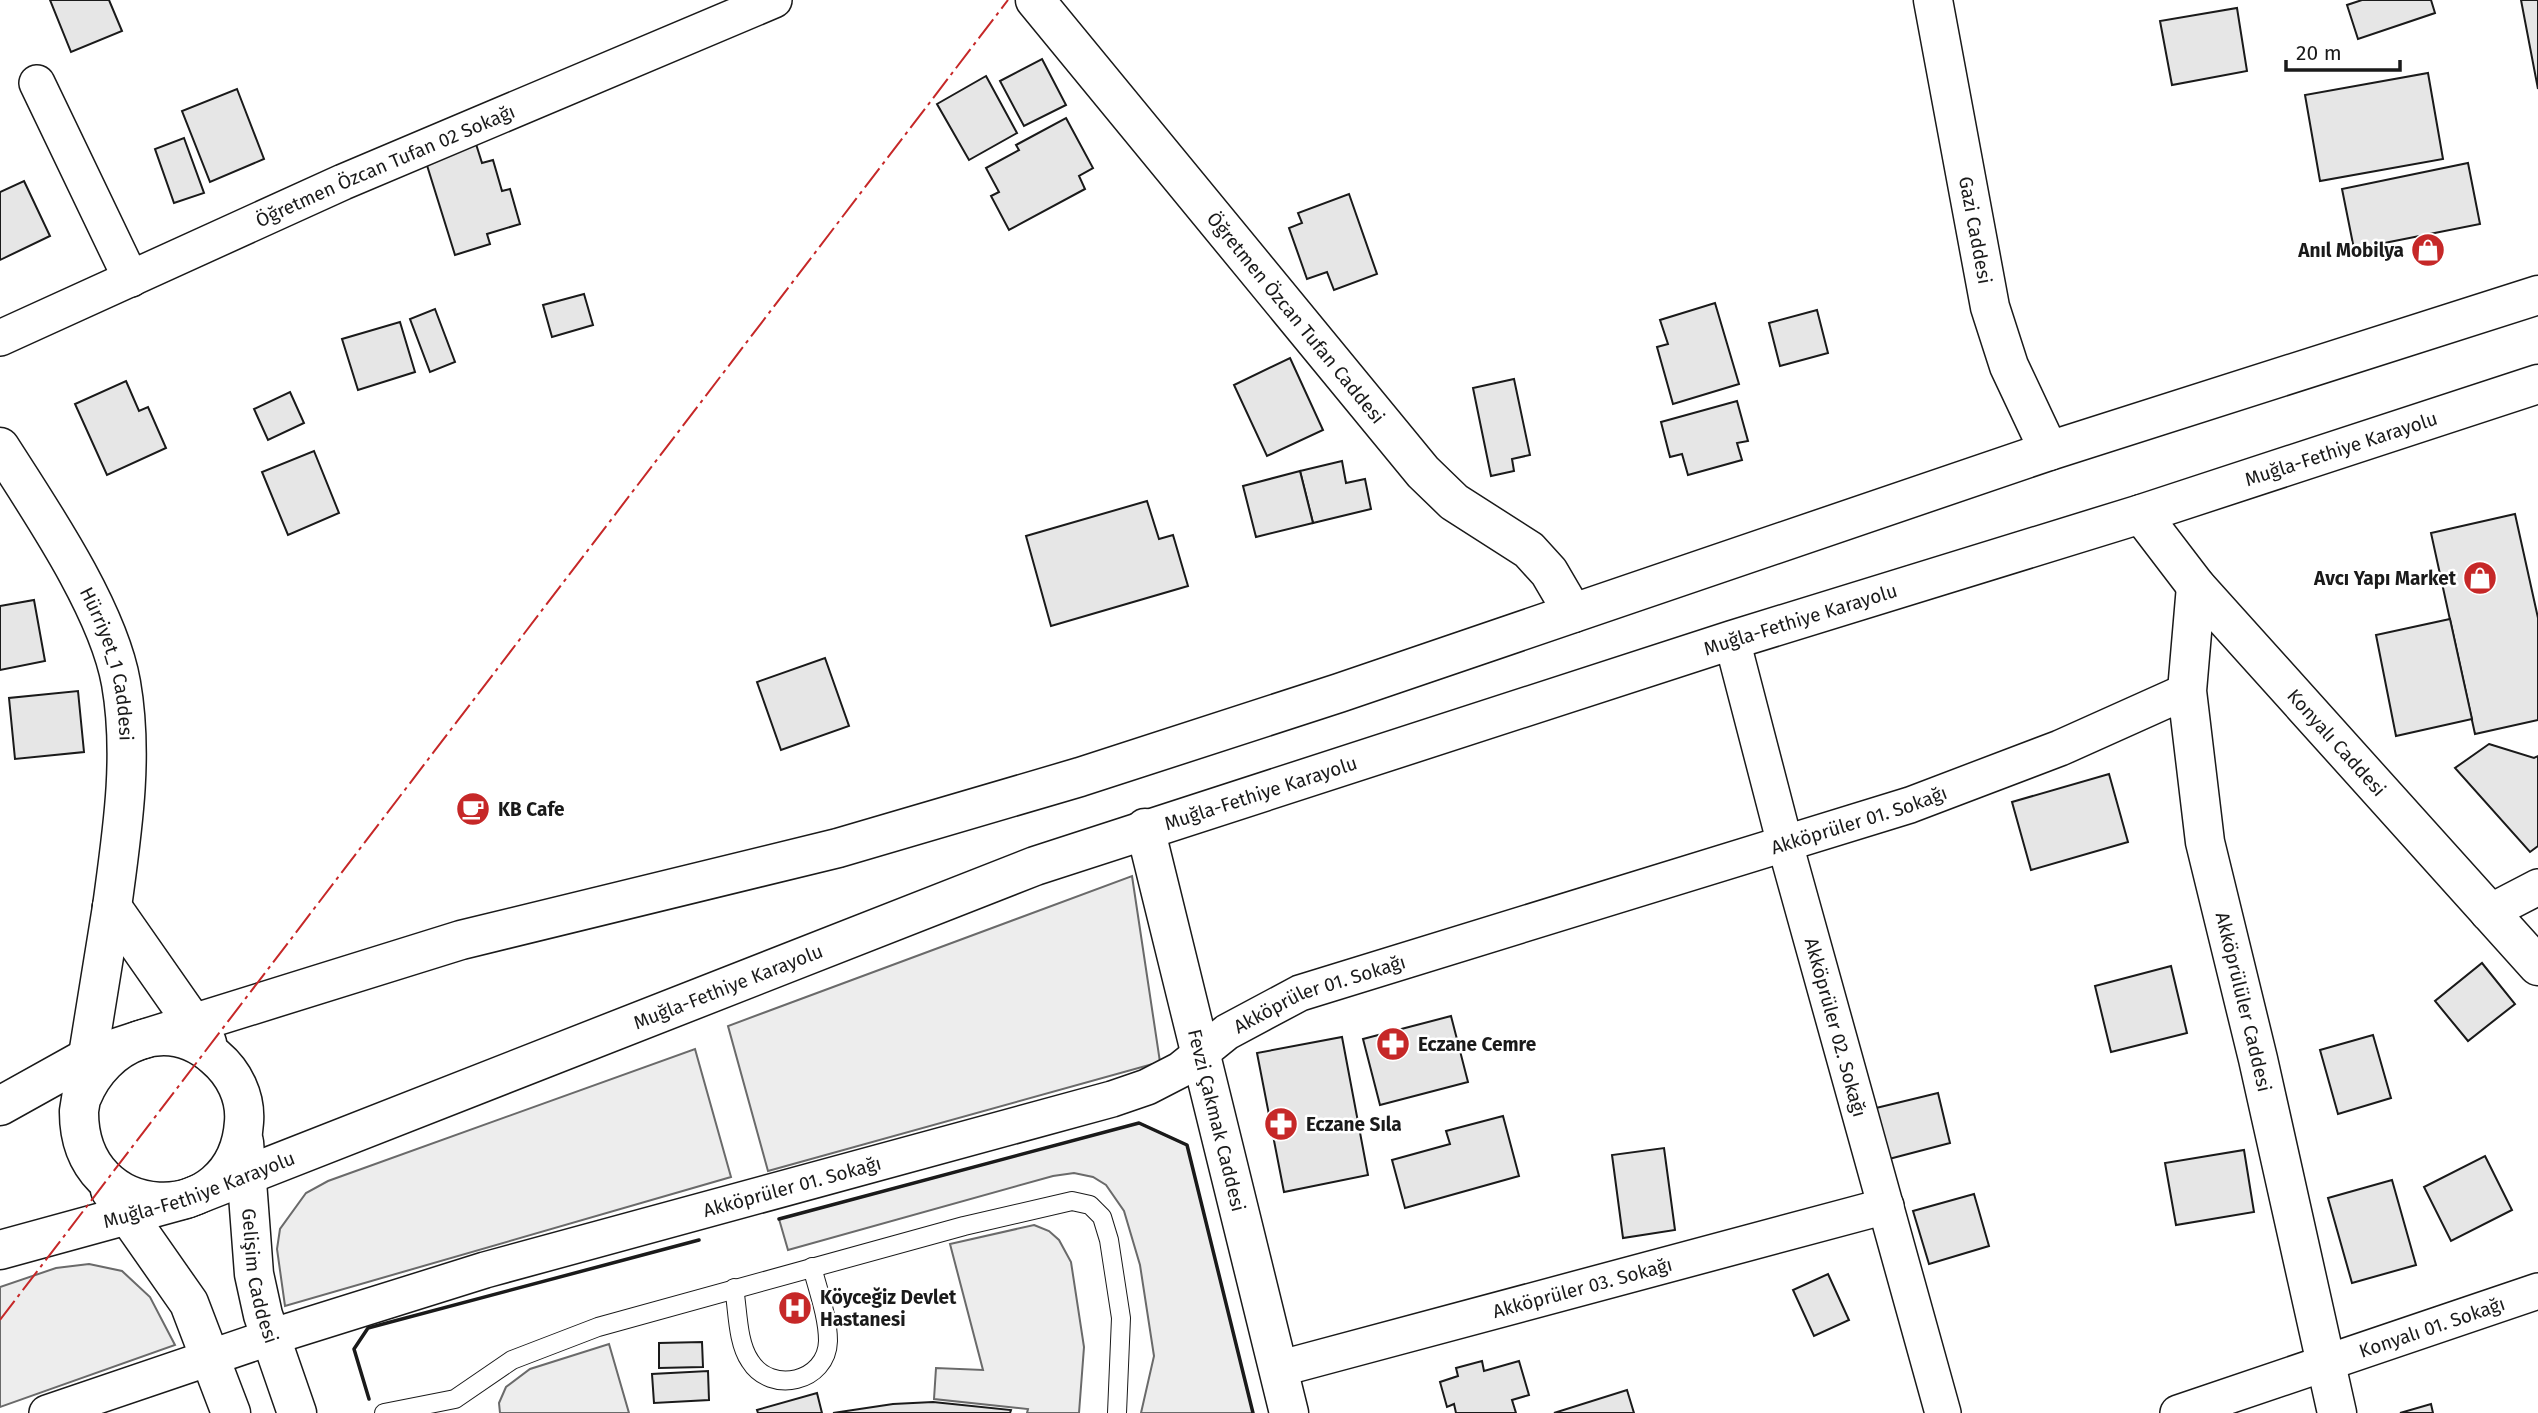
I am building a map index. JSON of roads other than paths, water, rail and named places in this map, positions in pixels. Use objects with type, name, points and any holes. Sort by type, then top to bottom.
[{"type":"main road","name":"Öğretmen Özcan Tufan Caddesi","points":[[1035,0],[1423,472],[1454,502],[1529,550],[1549,572],[1573,613]]},
{"type":"main road","name":"Gazi Caddesi","points":[[1933,0],[1990,307],[2009,366],[2049,450]]},
{"type":"main road","points":[[82,1097],[103,1060],[127,1044],[461,940],[838,848],[942,818],[1339,694],[2049,450],[2538,295]]},
{"type":"main road","name":"Muğla-Fethiye Karayolu","points":[[0,1250],[186,1199],[933,903],[1145,828],[1732,640],[2141,514],[2538,383]]},
{"type":"main road","name":"Hürriyet_1 Caddesi","points":[[0,447],[67,556],[107,634],[121,681],[126,773],[112,906],[79,1118],[81,1139],[100,1177]]},
{"type":"main road","name":"Konyalı Caddesi","points":[[2141,514],[2196,586],[2538,967]]},
{"type":"main road","name":"Akköprülüler Caddesi","points":[[2196,586],[2188,691],[2205,842],[2258,1059],[2337,1413]]},
{"type":"main road","name":"Fevzi Çakmak Caddesi","points":[[1145,828],[1289,1413]]},
{"type":"main road","name":"Gelişim Caddesi","points":[[112,906],[235,1081],[240,1093],[254,1274],[271,1337],[297,1413]]},
{"type":"main road","points":[[0,1105],[88,1057],[140,1040],[168,1037],[182,1040],[208,1051],[219,1060]]},
{"type":"main road","points":[[100,1177],[122,1193],[147,1202],[186,1199],[210,1187],[229,1168],[243,1132]]},
{"type":"main road","points":[[100,1177],[189,1303],[231,1413]]},
{"type":"street","name":"Öğretmen Özcan Tufan 02 Sokağı","points":[[0,338],[343,182],[774,0]]},
{"type":"street","points":[[37,83],[131,279]]},
{"type":"street","name":"Akköprüler 02. Sokağı","points":[[1732,640],[1784,844],[1943,1413]]},
{"type":"street","name":"Akköprüler 01. Sokağı","points":[[47,1413],[211,1356],[485,1270],[1112,1099],[1147,1087],[1200,1055],[1227,1032],[1300,993],[1864,821],[1994,775],[2188,691]]},
{"type":"street","points":[[2488,914],[2538,887]]},
{"type":"street","name":"Akköprüler 03. Sokağı","points":[[1278,1369],[1885,1206]]},
{"type":"street","name":"Konyalı 01. Sokağı","points":[[2178,1413],[2538,1291]]},
{"type":"lane","points":[[384,1413],[457,1406],[512,1360],[597,1327],[812,1267],[1046,1205],[1072,1201],[1090,1205],[1102,1217],[1117,1276],[1122,1355],[1117,1413]]},
{"type":"lane","points":[[734,1288],[747,1359],[766,1377],[792,1381],[816,1370],[828,1343],[812,1267]]},
{"type":"place","name":"Anıl Mobilya","points":[[2428,250]]},
{"type":"place","name":"Avcı Yapı Market","points":[[2480,578]]},
{"type":"place","name":"KB Cafe","points":[[473,809]]},
{"type":"place","name":"Eczane Cemre","points":[[1393,1044]]},
{"type":"place","name":"Eczane Sıla","points":[[1281,1124]]},
{"type":"place","name":"Köyceğiz Devlet Hastanesi","points":[[795,1308]]}]
